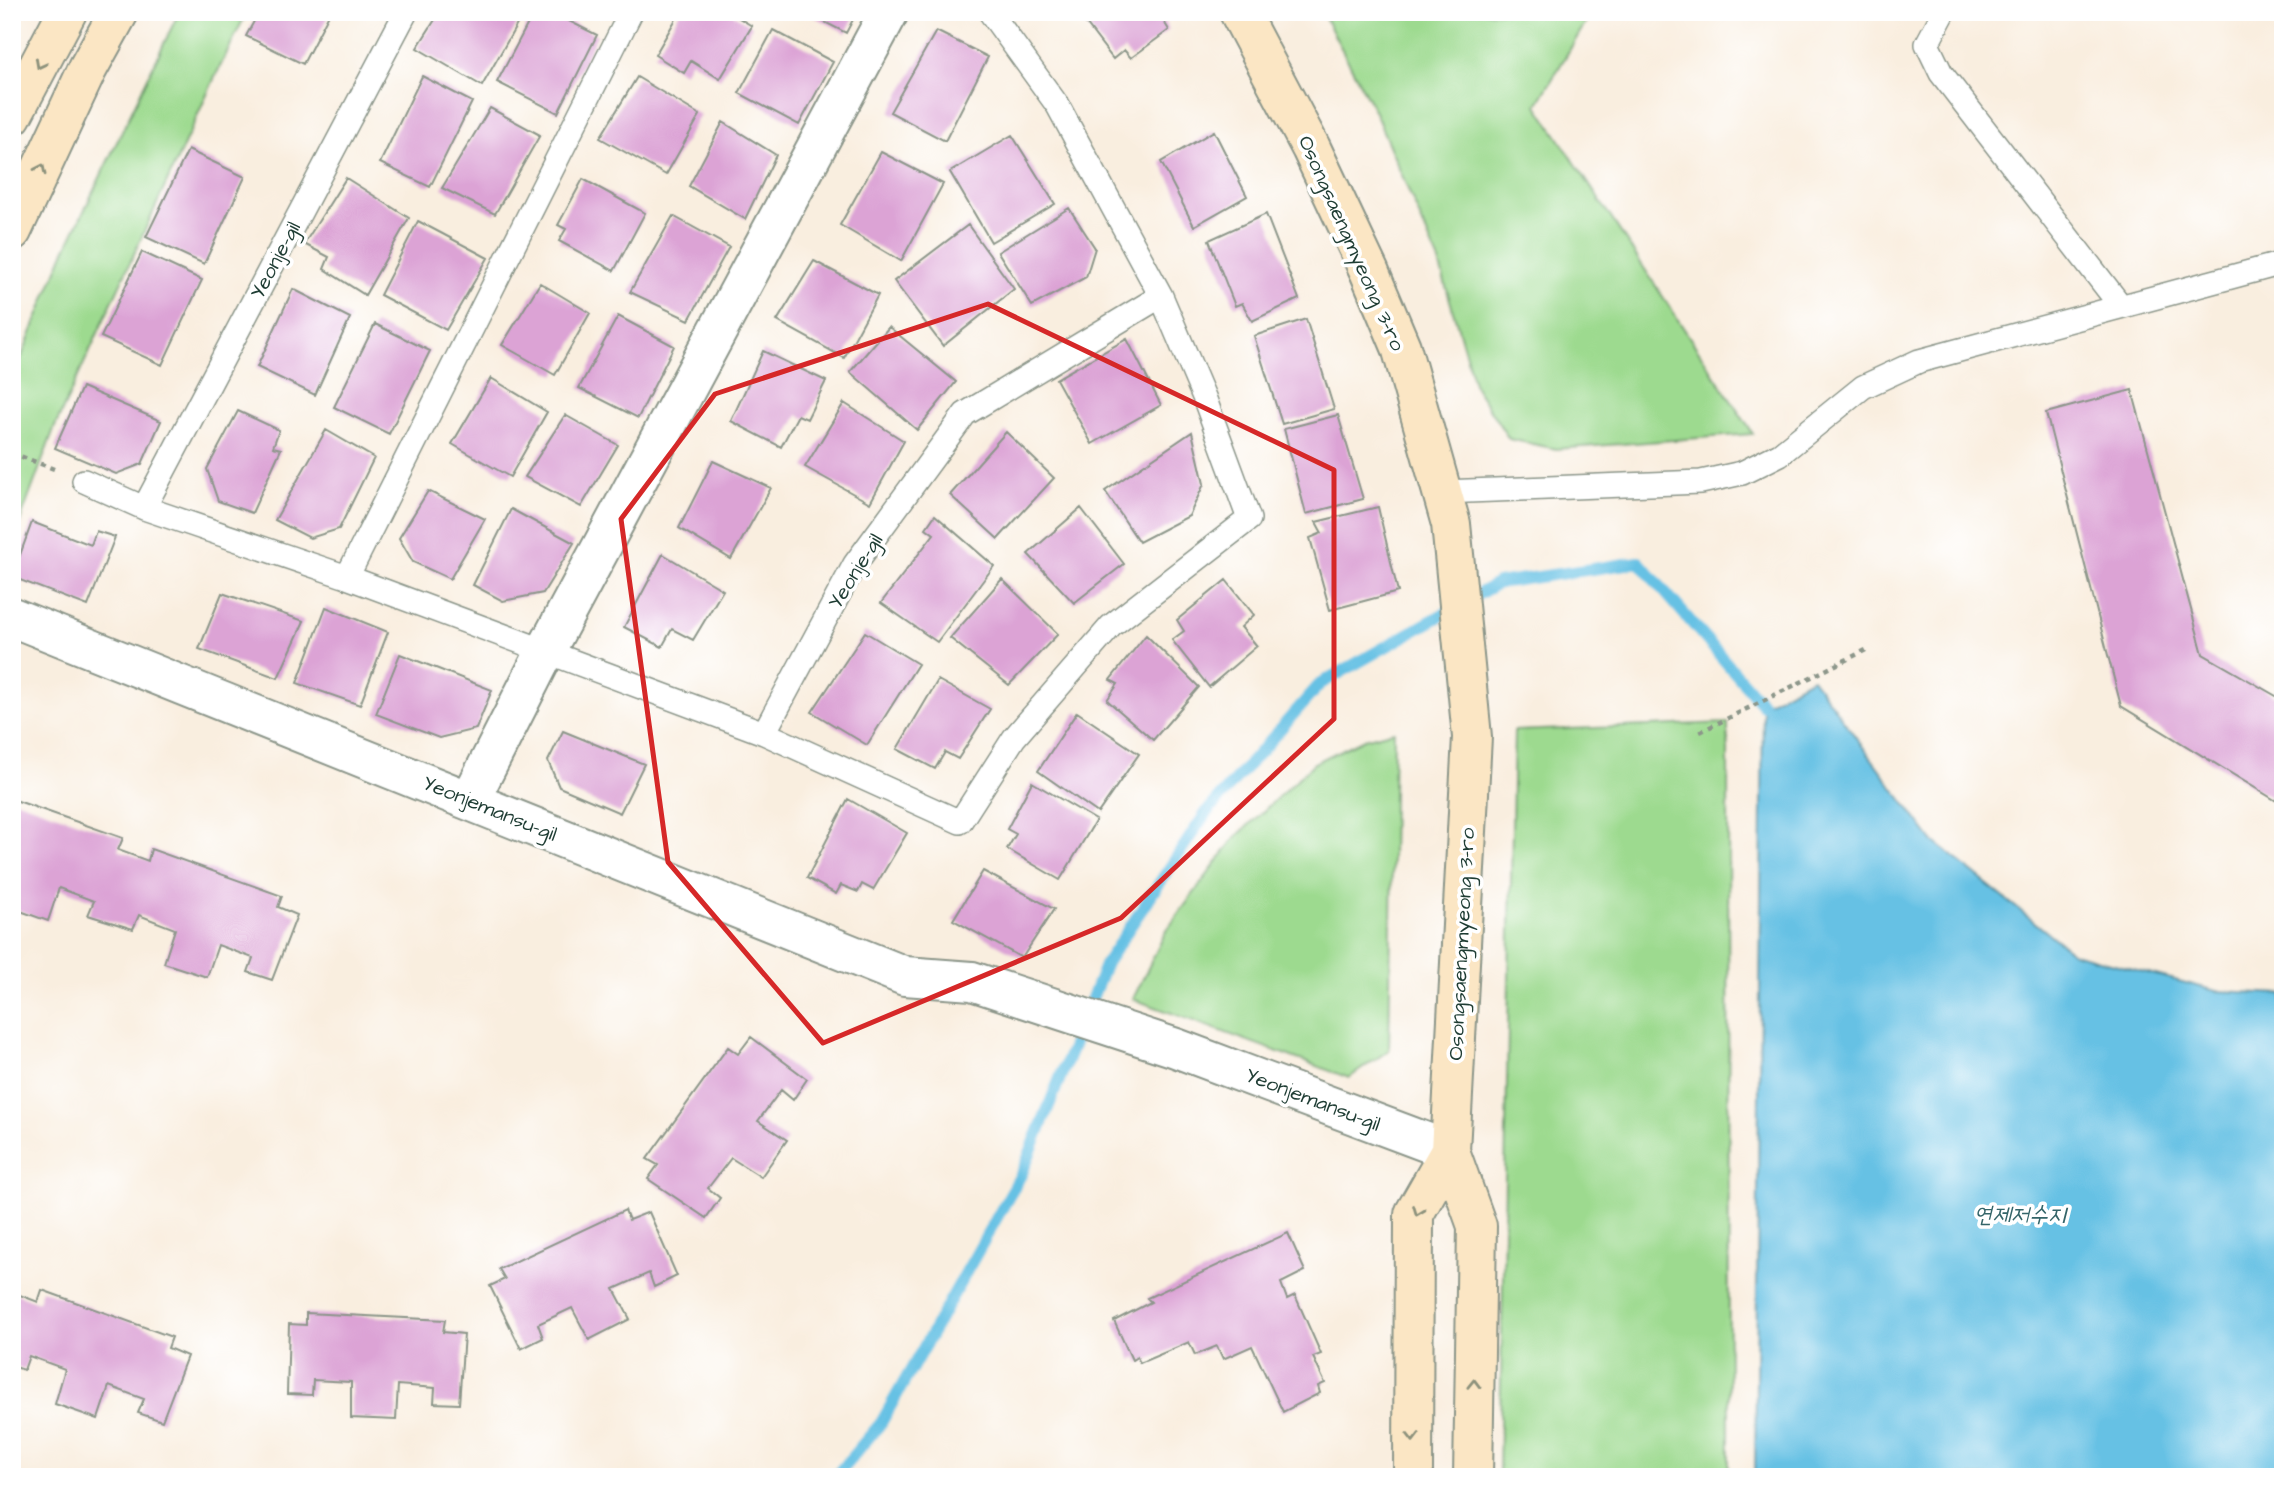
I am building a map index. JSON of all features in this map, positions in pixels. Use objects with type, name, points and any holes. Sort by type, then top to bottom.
[{"type":"street","points":[[12,116],[67,12]]},
{"type":"street","points":[[12,231],[88,68],[119,12]]},
{"type":"street","points":[[470,800],[545,652],[889,12]]},
{"type":"street","name":"Osongsaengmyeong 3-ro","points":[[1239,12],[1311,148],[1385,309],[1401,348],[1446,508],[1472,737],[1450,1151],[1477,1226],[1473,1477]]},
{"type":"street","name":"Yeonjemansu-gil","points":[[12,617],[905,976],[972,981],[1176,1048],[1450,1151]]},
{"type":"street","name":"Osongsaengmyeong 3-ro","points":[[1413,1477],[1414,1214],[1450,1151]]},
{"type":"lane","name":"Yeonje-gil","points":[[144,508],[406,12]]},
{"type":"lane","points":[[347,577],[631,12]]},
{"type":"lane","points":[[84,481],[144,508],[347,577],[764,733],[960,822],[1014,738],[1111,626],[1249,519],[1205,397],[1161,296],[1058,106],[990,12]]},
{"type":"lane","points":[[1944,12],[1927,44],[1941,72],[2120,305]]},
{"type":"lane","points":[[1446,508],[1701,482],[1742,473],[1780,454],[1863,387],[1919,360],[2283,263]]},
{"type":"lane","name":"Yeonje-gil","points":[[764,733],[855,564],[965,414],[1161,296]]},
{"type":"path","points":[[12,453],[84,481]]},
{"type":"path","points":[[1700,732],[1870,648]]},
{"type":"highlighted area","points":[[988,304],[1334,470],[1334,719],[1121,918],[823,1043],[668,862],[621,519],[715,394]]},
{"type":"green space","points":[[179,12],[247,12],[54,429],[12,543],[12,380],[63,255]]},
{"type":"green space","points":[[1322,12],[1592,12],[1537,105],[1753,434],[1556,449],[1509,439],[1475,387],[1439,262],[1374,110]]},
{"type":"green space","points":[[1728,723],[1729,1477],[1499,1477],[1514,731]]},
{"type":"green space","points":[[1394,731],[1389,1050],[1349,1078],[1133,999],[1166,931],[1234,839],[1314,763],[1364,739]]},
{"type":"water","name":"연제저수지","points":[[1812,678],[1932,840],[2073,953],[2216,991],[2283,994],[2283,1477],[1755,1477],[1763,705]]},
{"type":"building","points":[[259,12],[330,12],[303,64],[246,36]]},
{"type":"building","points":[[440,12],[524,12],[482,86],[417,48]]},
{"type":"building","points":[[534,12],[551,12],[597,35],[558,113],[497,82]]},
{"type":"building","points":[[680,12],[729,12],[752,26],[720,79],[691,61],[684,73],[655,55]]},
{"type":"building","points":[[805,12],[857,12],[846,33]]},
{"type":"building","points":[[1077,12],[1158,12],[1169,30],[1131,58],[1124,50],[1113,59]]},
{"type":"building","points":[[773,30],[833,62],[799,125],[739,93]]},
{"type":"building","points":[[936,31],[988,57],[945,141],[890,112]]},
{"type":"building","points":[[422,76],[472,102],[430,187],[380,163]]},
{"type":"building","points":[[637,77],[700,115],[666,175],[600,138]]},
{"type":"building","points":[[490,108],[540,135],[495,214],[442,188]]},
{"type":"building","points":[[723,122],[776,155],[745,219],[689,186]]},
{"type":"building","points":[[1214,131],[1247,196],[1194,226],[1161,162]]},
{"type":"building","points":[[1012,135],[1055,204],[991,242],[950,172]]},
{"type":"building","points":[[188,150],[245,177],[204,264],[146,237]]},
{"type":"building","points":[[881,152],[943,184],[901,261],[840,225]]},
{"type":"building","points":[[346,178],[409,218],[365,295],[324,269],[329,257],[304,244]]},
{"type":"building","points":[[583,179],[645,213],[614,271],[559,241],[566,229],[558,225]]},
{"type":"building","points":[[1069,208],[1095,248],[1086,277],[1032,306],[998,252]]},
{"type":"building","points":[[1266,214],[1299,299],[1252,321],[1242,303],[1235,306],[1209,240]]},
{"type":"building","points":[[673,216],[729,247],[689,320],[630,292]]},
{"type":"building","points":[[418,221],[488,258],[446,330],[380,295]]},
{"type":"building","points":[[968,225],[1014,289],[943,346],[894,281]]},
{"type":"building","points":[[142,252],[202,280],[162,365],[101,337]]},
{"type":"building","points":[[814,261],[878,295],[844,358],[777,321]]},
{"type":"building","points":[[540,283],[590,313],[555,375],[502,345]]},
{"type":"building","points":[[293,289],[350,318],[315,395],[257,367]]},
{"type":"building","points":[[618,316],[674,346],[638,418],[579,388]]},
{"type":"building","points":[[1306,319],[1334,409],[1282,424],[1254,336]]},
{"type":"building","points":[[375,324],[430,351],[389,434],[334,407]]},
{"type":"building","points":[[889,327],[956,382],[917,430],[850,372]]},
{"type":"building","points":[[1127,339],[1161,405],[1092,444],[1056,379]]},
{"type":"building","points":[[763,351],[826,381],[807,419],[798,415],[781,447],[731,421]]},
{"type":"building","points":[[491,378],[547,412],[510,477],[452,444]]},
{"type":"building","points":[[82,387],[161,421],[142,464],[116,474],[55,448]]},
{"type":"building","points":[[2132,390],[2203,654],[2283,700],[2283,805],[2121,706],[2046,413]]},
{"type":"building","points":[[844,403],[904,441],[870,503],[805,467]]},
{"type":"building","points":[[238,411],[279,430],[273,447],[281,449],[252,513],[218,501],[207,469]]},
{"type":"building","points":[[565,415],[618,445],[581,507],[525,477]]},
{"type":"building","points":[[1338,415],[1363,499],[1306,514],[1284,429]]},
{"type":"building","points":[[326,430],[374,458],[339,529],[310,538],[275,520]]},
{"type":"building","points":[[1006,432],[1054,478],[998,539],[950,495]]},
{"type":"building","points":[[1192,432],[1204,484],[1189,516],[1139,542],[1105,491]]},
{"type":"building","points":[[713,461],[771,488],[731,559],[679,528]]},
{"type":"building","points":[[428,491],[485,519],[450,579],[413,562],[399,538]]},
{"type":"building","points":[[1378,507],[1398,592],[1330,610],[1310,538],[1322,533],[1316,522]]},
{"type":"building","points":[[1081,508],[1124,564],[1074,603],[1028,554]]},
{"type":"building","points":[[511,509],[574,543],[543,593],[503,601],[473,585]]},
{"type":"building","points":[[935,515],[994,566],[937,642],[881,603],[934,534],[926,528]]},
{"type":"building","points":[[32,522],[91,545],[96,531],[115,537],[88,606],[12,577]]},
{"type":"building","points":[[663,554],[723,590],[693,640],[672,629],[662,647],[624,627]]},
{"type":"building","points":[[1002,579],[1058,634],[1009,685],[950,638]]},
{"type":"building","points":[[1226,580],[1254,615],[1241,627],[1257,646],[1209,687],[1172,640],[1184,631],[1177,620]]},
{"type":"building","points":[[222,593],[304,621],[278,678],[199,649]]},
{"type":"building","points":[[326,607],[388,632],[360,705],[297,683]]},
{"type":"building","points":[[865,632],[918,664],[867,745],[812,712]]},
{"type":"building","points":[[1146,635],[1199,687],[1153,740],[1107,700],[1118,684],[1110,680]]},
{"type":"building","points":[[400,654],[492,690],[476,729],[439,738],[376,714]]},
{"type":"building","points":[[938,680],[990,709],[958,759],[945,752],[935,769],[897,749]]},
{"type":"building","points":[[1077,712],[1139,754],[1098,813],[1038,771]]},
{"type":"building","points":[[563,731],[644,764],[620,813],[559,787],[548,761]]},
{"type":"building","points":[[1032,782],[1096,820],[1060,880],[1007,849],[1016,834],[1007,829]]},
{"type":"building","points":[[12,799],[123,838],[118,850],[148,861],[151,849],[282,896],[278,907],[297,915],[272,980],[248,972],[253,958],[218,945],[207,977],[164,963],[175,929],[139,915],[133,929],[88,915],[94,901],[59,888],[48,921],[12,908],[12,883],[16,871],[12,870]]},
{"type":"building","points":[[848,799],[907,833],[873,890],[862,884],[858,892],[841,885],[836,894],[807,878]]},
{"type":"building","points":[[983,871],[1054,909],[1022,958],[953,920]]},
{"type":"building","points":[[751,1037],[807,1079],[793,1100],[781,1090],[758,1121],[787,1140],[761,1177],[731,1158],[708,1188],[720,1198],[706,1218],[648,1179],[658,1165],[647,1159],[728,1047],[738,1054]]},
{"type":"building","points":[[625,1210],[629,1220],[649,1212],[677,1276],[654,1287],[649,1273],[614,1289],[630,1319],[589,1340],[572,1308],[538,1324],[543,1338],[521,1349],[490,1286],[505,1279],[499,1269]]},
{"type":"building","points":[[1288,1233],[1305,1271],[1281,1283],[1287,1299],[1295,1295],[1321,1354],[1313,1357],[1325,1383],[1318,1386],[1320,1393],[1283,1412],[1252,1346],[1223,1359],[1217,1346],[1195,1355],[1189,1342],[1140,1363],[1137,1357],[1132,1360],[1114,1321],[1151,1302],[1147,1298]]},
{"type":"building","points":[[42,1290],[172,1337],[168,1348],[187,1356],[162,1421],[138,1413],[144,1399],[109,1386],[98,1419],[55,1404],[65,1369],[29,1356],[24,1370],[12,1366],[12,1292],[38,1302]]},
{"type":"building","points":[[306,1313],[445,1320],[443,1332],[464,1334],[459,1404],[434,1403],[435,1388],[398,1385],[396,1420],[351,1418],[351,1382],[313,1380],[312,1395],[287,1394],[289,1324],[306,1325]]},
{"type":"waterway","points":[[835,1477],[881,1423],[1022,1173],[1106,963],[1206,813],[1320,684],[1498,583],[1639,562],[1763,705]]}]
